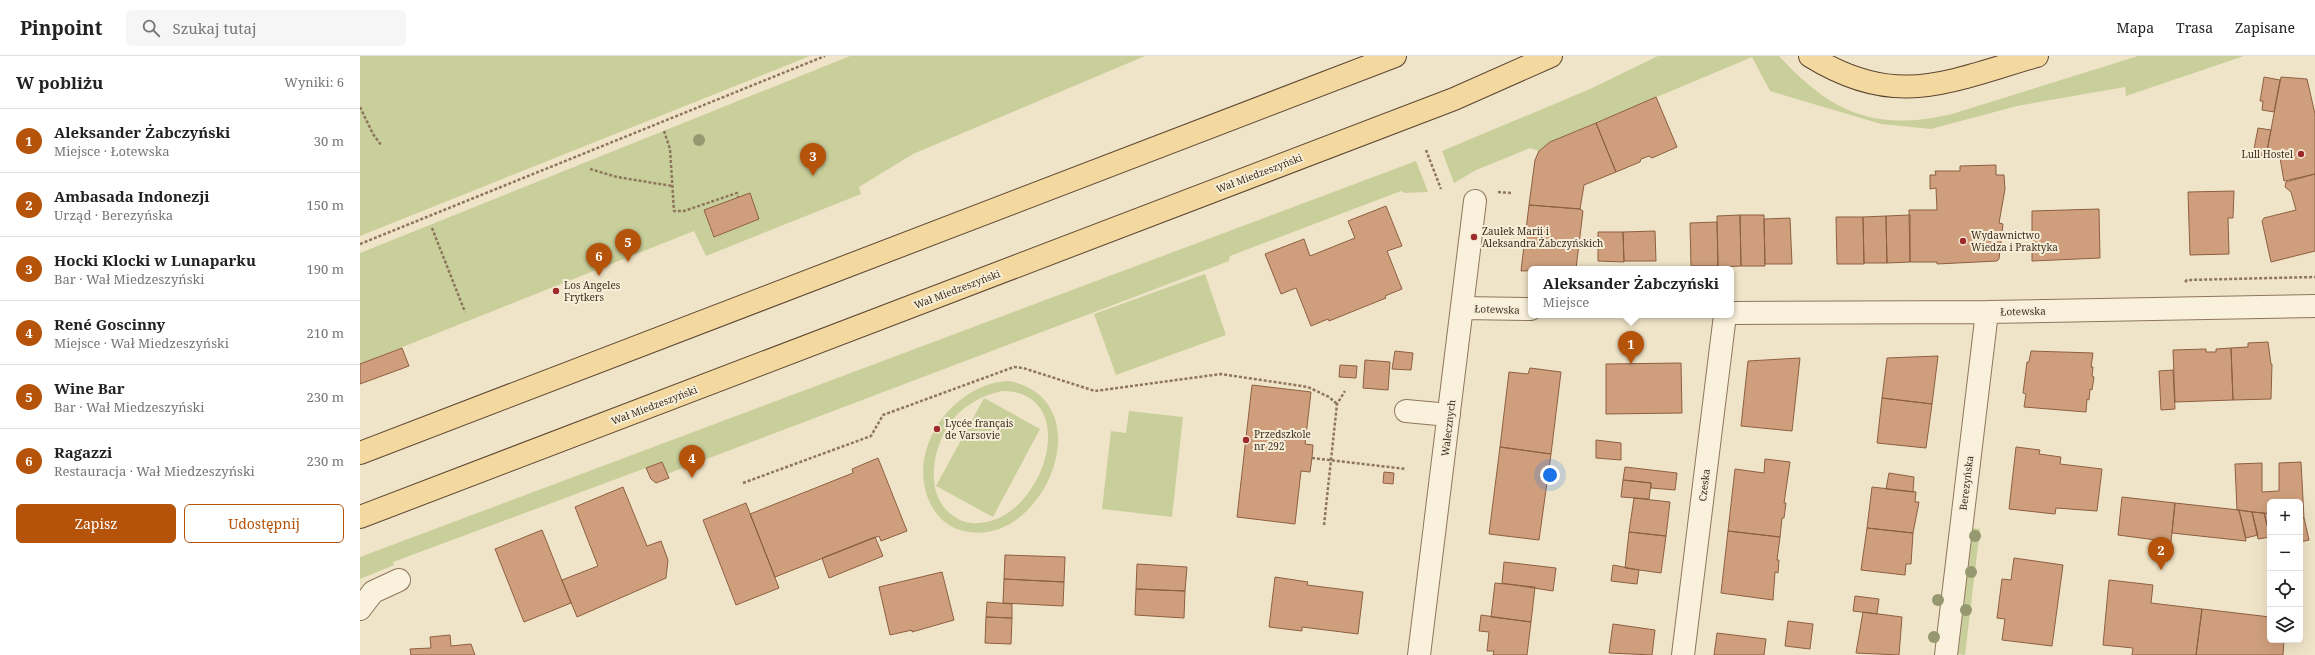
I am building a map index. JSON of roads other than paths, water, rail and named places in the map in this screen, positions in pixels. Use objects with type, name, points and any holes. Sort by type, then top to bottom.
[{"type":"main road","points":[[360,453],[1395,56]]},
{"type":"main road","name":"Wał Miedzeszyński","points":[[360,517],[1454,99],[1551,56]]},
{"type":"main road","points":[[1810,56],[1834,69],[1876,85],[1919,87],[1934,85],[2037,56]]},
{"type":"main road","points":[[1840,56],[1859,79]]},
{"type":"street","name":"Walecznych","points":[[1419,655],[1475,201]]},
{"type":"street","name":"Łotewska","points":[[1734,313],[1987,312],[2315,306]]},
{"type":"street","name":"Łotewska","points":[[1463,308],[1528,310]]},
{"type":"street","name":"Berezyńska","points":[[1946,655],[1987,312]]},
{"type":"street","name":"Czeska","points":[[1683,655],[1725,318]]},
{"type":"street","points":[[1406,411],[1449,415]]},
{"type":"street","points":[[360,609],[373,592],[399,580]]},
{"type":"place","name":"Lull Hostel","points":[[2301,154]]},
{"type":"place","name":"Hocki Klocki w Lunaparku","points":[[813,176]]},
{"type":"place","name":"Zaułek Marii i Aleksandra Żabczyńskich","points":[[1474,237]]},
{"type":"place","name":"Wydawnictwo Wiedza i Praktyka","points":[[1963,241]]},
{"type":"place","name":"Wine Bar","points":[[628,262]]},
{"type":"place","name":"Ragazzi","points":[[599,276]]},
{"type":"place","name":"Los Angeles Frytkers","points":[[556,291]]},
{"type":"place","name":"Aleksander Żabczyński","points":[[1631,364]]},
{"type":"place","name":"Lycée français de Varsovie","points":[[937,429]]},
{"type":"place","name":"Przedszkole nr 292","points":[[1246,440]]},
{"type":"place","name":"René Goscinny","points":[[692,478]]},
{"type":"place","name":"Ambasada Indonezji","points":[[2161,570]]}]
